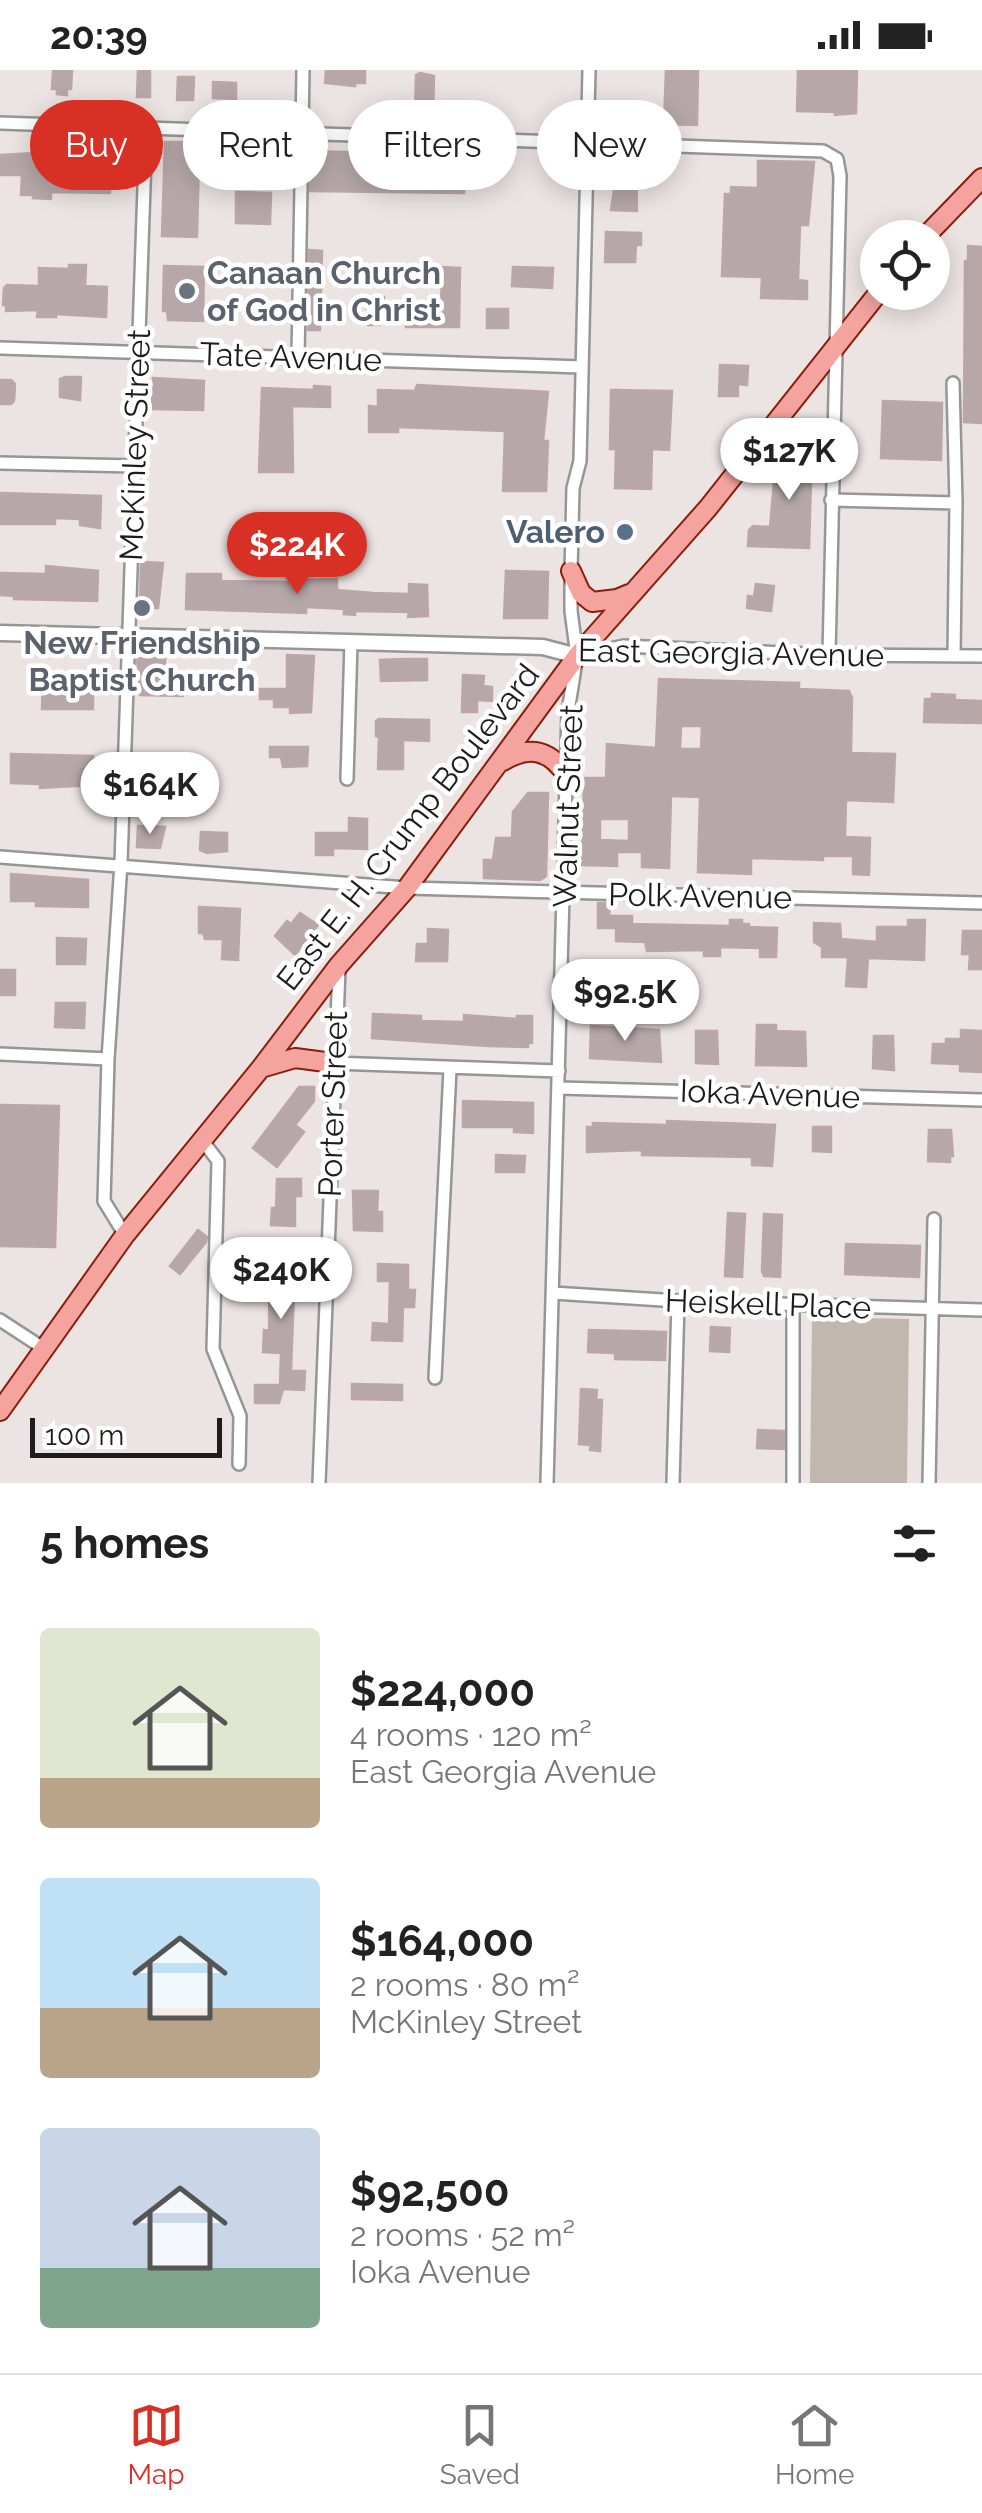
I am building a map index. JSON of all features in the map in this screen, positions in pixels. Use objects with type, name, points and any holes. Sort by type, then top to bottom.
[{"type":"main road","points":[[941,220],[982,178]]},
{"type":"main road","name":"East E. H. Crump Boulevard","points":[[0,1412],[125,1235],[339,965],[407,888],[578,656],[708,508],[864,310]]},
{"type":"main road","points":[[571,570],[581,593],[592,602],[630,593]]},
{"type":"main road","points":[[498,764],[516,754],[536,751],[557,760],[567,776]]},
{"type":"main road","points":[[261,1068],[307,1057],[334,1063]]},
{"type":"street","points":[[304,70],[304,100]]},
{"type":"street","name":"Walnut Street","points":[[588,100],[590,70]]},
{"type":"street","points":[[0,123],[30,124]]},
{"type":"street","points":[[328,132],[537,139]]},
{"type":"street","points":[[682,145],[823,151],[837,160],[840,176],[828,655]]},
{"type":"street","name":"McKinley Street","points":[[125,1235],[104,1201],[108,1059],[121,864],[144,190]]},
{"type":"street","points":[[298,357],[302,190]]},
{"type":"street","name":"Walnut Street","points":[[547,1483],[568,712],[578,656],[571,611],[571,570],[573,488],[580,461],[585,190]]},
{"type":"street","name":"Tate Avenue","points":[[0,348],[582,368]]},
{"type":"street","points":[[953,384],[954,655]]},
{"type":"street","points":[[0,463],[134,466]]},
{"type":"street","points":[[831,500],[956,503]]},
{"type":"street","name":"East Georgia Avenue","points":[[0,633],[543,647],[578,656],[624,646],[828,655],[982,656]]},
{"type":"street","points":[[347,779],[352,642]]},
{"type":"street","name":"Polk Avenue","points":[[0,856],[407,888],[982,903]]},
{"type":"street","name":"Porter Street","points":[[320,1483],[339,965]]},
{"type":"street","points":[[0,1054],[108,1059]]},
{"type":"street","points":[[334,1063],[559,1072]]},
{"type":"street","points":[[436,1378],[450,1069]]},
{"type":"street","name":"Ioka Avenue","points":[[559,1088],[982,1100]]},
{"type":"street","points":[[202,1140],[218,1161],[213,1349],[240,1416],[239,1464]]},
{"type":"street","points":[[929,1483],[934,1220]]},
{"type":"street","name":"Heiskell Place","points":[[554,1293],[794,1306],[982,1310]]},
{"type":"street","points":[[673,1483],[678,1301]]},
{"type":"street","points":[[793,1483],[794,1306]]},
{"type":"street","points":[[0,1320],[46,1350]]},
{"type":"shaded area","points":[[812,1317],[909,1319],[907,1483],[810,1483]]},
{"type":"building","points":[[138,70],[150,71],[150,97],[137,97]]},
{"type":"building","points":[[326,70],[365,70],[365,83],[325,83]]},
{"type":"building","points":[[666,70],[698,70],[697,125],[682,125],[682,100],[665,100]]},
{"type":"building","points":[[798,70],[857,70],[856,113],[797,111]]},
{"type":"building","points":[[53,71],[72,71],[67,95],[52,89]]},
{"type":"building","points":[[416,75],[434,76],[433,100],[415,100]]},
{"type":"building","points":[[178,77],[194,77],[193,100],[177,100]]},
{"type":"building","points":[[213,82],[236,83],[236,99],[213,98]]},
{"type":"building","points":[[165,142],[183,142],[183,190],[198,190],[197,237],[162,236]]},
{"type":"building","points":[[328,152],[348,152],[348,190],[464,190],[464,193],[310,191],[328,190]]},
{"type":"building","points":[[30,153],[30,190],[110,190],[110,193],[51,192],[51,199],[21,195],[22,175],[0,175],[0,155]]},
{"type":"building","points":[[758,161],[814,162],[808,225],[800,225],[798,280],[807,281],[807,299],[761,298],[762,277],[722,276],[725,194],[731,194],[731,187],[758,188]]},
{"type":"building","points":[[614,190],[637,190],[637,211],[611,210]]},
{"type":"building","points":[[236,192],[271,193],[270,224],[236,223]]},
{"type":"building","points":[[606,232],[641,233],[635,262],[605,262]]},
{"type":"building","points":[[968,246],[982,247],[982,423],[964,422]]},
{"type":"building","points":[[309,250],[322,251],[320,330],[308,330]]},
{"type":"building","points":[[69,265],[86,265],[85,286],[107,287],[106,317],[37,317],[38,310],[6,311],[3,305],[7,285],[39,286],[39,268],[69,269]]},
{"type":"building","points":[[164,266],[204,267],[203,321],[168,320],[167,311],[163,311]]},
{"type":"building","points":[[442,267],[460,268],[459,327],[406,327],[406,310],[441,311]]},
{"type":"building","points":[[513,267],[553,268],[552,288],[512,286]]},
{"type":"building","points":[[366,297],[384,297],[384,320],[380,320],[380,325],[368,325]]},
{"type":"building","points":[[487,309],[508,309],[508,328],[487,328]]},
{"type":"building","points":[[720,365],[748,366],[747,385],[738,384],[738,396],[719,396]]},
{"type":"building","points":[[81,377],[80,400],[60,397],[60,379]]},
{"type":"building","points":[[153,378],[204,381],[203,410],[152,409]]},
{"type":"building","points":[[0,380],[15,384],[11,404],[0,404]]},
{"type":"building","points":[[417,385],[548,392],[543,441],[548,441],[546,491],[503,491],[505,431],[398,427],[398,432],[369,432],[369,406],[378,407],[378,390],[415,391]]},
{"type":"building","points":[[314,386],[330,387],[330,407],[292,406],[293,472],[259,472],[262,388],[314,390]]},
{"type":"building","points":[[611,390],[672,391],[669,450],[652,449],[651,489],[615,488],[616,449],[610,449]]},
{"type":"building","points":[[883,401],[942,403],[941,460],[881,458]]},
{"type":"building","points":[[789,445],[812,446],[809,548],[748,546],[753,526],[770,527],[776,459],[788,459]]},
{"type":"building","points":[[0,493],[101,496],[100,528],[80,525],[80,519],[55,518],[55,524],[0,524]]},
{"type":"building","points":[[141,562],[163,563],[158,608],[140,608]]},
{"type":"building","points":[[46,566],[98,571],[97,601],[14,599],[0,595],[0,573],[46,574]]},
{"type":"building","points":[[506,571],[548,572],[547,618],[504,618]]},
{"type":"building","points":[[187,574],[221,574],[221,581],[337,579],[337,590],[373,593],[409,594],[409,584],[427,585],[428,616],[355,611],[355,615],[344,614],[344,609],[306,607],[306,613],[186,609]]},
{"type":"building","points":[[756,584],[774,586],[771,611],[747,608],[748,596],[754,597]]},
{"type":"building","points":[[144,653],[165,656],[165,674],[177,676],[177,684],[184,684],[183,696],[140,695],[137,658],[144,658]]},
{"type":"building","points":[[287,655],[314,656],[311,712],[290,713],[290,707],[274,707],[274,699],[260,699],[260,689],[287,689]]},
{"type":"building","points":[[427,659],[427,680],[381,681],[380,660]]},
{"type":"building","points":[[463,675],[484,676],[483,686],[492,687],[492,701],[477,700],[477,712],[462,712]]},
{"type":"building","points":[[659,679],[799,683],[799,689],[849,691],[851,753],[895,754],[893,802],[846,800],[845,837],[870,838],[869,875],[853,874],[853,856],[823,856],[823,860],[751,858],[751,874],[698,872],[700,797],[671,796],[669,868],[642,867],[642,852],[617,852],[617,866],[582,865],[584,778],[606,778],[607,744],[656,748]],"holes":[[[681,726],[702,726],[701,749],[680,749]],[[600,819],[629,819],[629,841],[600,840]]]},
{"type":"building","points":[[43,680],[93,682],[93,709],[42,709]]},
{"type":"building","points":[[932,694],[982,701],[982,723],[924,722],[925,699],[932,699]]},
{"type":"building","points":[[379,719],[429,720],[429,741],[403,740],[403,769],[378,769]]},
{"type":"building","points":[[270,747],[308,747],[307,766],[283,767],[281,757],[270,757]]},
{"type":"building","points":[[11,754],[93,756],[93,785],[40,788],[40,784],[11,783]]},
{"type":"building","points":[[528,793],[548,793],[546,876],[540,880],[484,878],[484,860],[493,860],[496,838],[512,838],[513,812]]},
{"type":"building","points":[[349,818],[367,819],[367,849],[333,848],[333,855],[316,855],[316,833],[349,833]]},
{"type":"building","points":[[138,826],[165,827],[160,848],[137,847]]},
{"type":"building","points":[[201,832],[227,833],[227,851],[200,850]]},
{"type":"building","points":[[11,874],[88,880],[88,907],[36,906],[36,901],[11,901]]},
{"type":"building","points":[[598,903],[610,903],[609,916],[632,916],[632,924],[730,926],[730,920],[742,920],[749,927],[777,928],[776,957],[760,957],[760,948],[720,947],[720,956],[704,956],[704,950],[647,951],[645,942],[616,941],[616,928],[598,928]]},
{"type":"building","points":[[199,907],[240,909],[238,960],[222,959],[223,939],[205,939],[199,933]]},
{"type":"building","points":[[300,913],[318,925],[295,955],[275,936]]},
{"type":"building","points":[[908,920],[925,920],[924,960],[868,958],[866,987],[846,986],[848,957],[822,957],[822,947],[814,942],[814,923],[840,924],[841,939],[877,942],[877,927],[908,927]]},
{"type":"building","points":[[428,929],[448,930],[447,961],[416,961],[417,944],[428,944]]},
{"type":"building","points":[[963,931],[982,931],[982,969],[969,969],[970,954],[962,954]]},
{"type":"building","points":[[57,938],[86,939],[85,964],[57,964]]},
{"type":"building","points":[[0,970],[15,970],[15,995],[0,995]]},
{"type":"building","points":[[56,1003],[85,1003],[84,1028],[55,1027]]},
{"type":"building","points":[[373,1014],[464,1022],[464,1015],[517,1019],[532,1016],[532,1043],[528,1047],[489,1046],[372,1038]]},
{"type":"building","points":[[757,1025],[776,1025],[776,1031],[805,1032],[806,1066],[756,1065]]},
{"type":"building","points":[[591,1026],[659,1030],[661,1062],[590,1058]]},
{"type":"building","points":[[961,1030],[982,1031],[982,1072],[960,1071],[960,1064],[932,1063],[933,1044],[961,1039]]},
{"type":"building","points":[[696,1031],[717,1031],[718,1064],[696,1063]]},
{"type":"building","points":[[874,1036],[893,1036],[894,1070],[873,1068]]},
{"type":"building","points":[[299,1087],[314,1087],[314,1101],[295,1125],[304,1132],[277,1167],[253,1148]]},
{"type":"building","points":[[463,1101],[533,1103],[533,1133],[514,1132],[514,1127],[463,1127]]},
{"type":"building","points":[[0,1105],[59,1106],[55,1247],[0,1246]]},
{"type":"building","points":[[667,1121],[775,1125],[772,1166],[752,1165],[752,1157],[642,1155],[642,1150],[587,1152],[587,1127],[593,1127],[593,1123],[667,1125]]},
{"type":"building","points":[[813,1127],[831,1127],[831,1152],[813,1151]]},
{"type":"building","points":[[929,1130],[951,1130],[950,1162],[928,1161]]},
{"type":"building","points":[[496,1155],[525,1156],[524,1172],[496,1172]]},
{"type":"building","points":[[277,1179],[301,1179],[301,1196],[295,1196],[295,1226],[271,1225]]},
{"type":"building","points":[[353,1191],[378,1191],[377,1212],[382,1212],[382,1231],[354,1230]]},
{"type":"building","points":[[728,1213],[745,1214],[742,1277],[725,1276]]},
{"type":"building","points":[[764,1214],[782,1215],[780,1277],[764,1276],[762,1271]]},
{"type":"building","points":[[198,1230],[207,1237],[206,1242],[180,1274],[170,1266]]},
{"type":"building","points":[[846,1244],[920,1246],[919,1277],[845,1274]]},
{"type":"building","points":[[270,1245],[301,1246],[301,1261],[295,1261],[291,1371],[305,1371],[304,1390],[283,1389],[279,1403],[255,1403],[255,1385],[280,1385],[281,1353],[263,1352],[264,1330],[269,1331]]},
{"type":"building","points":[[378,1264],[408,1265],[408,1290],[415,1290],[414,1307],[403,1307],[402,1341],[372,1340],[373,1323],[389,1324],[390,1281],[378,1281]]},
{"type":"building","points":[[711,1327],[730,1328],[729,1352],[710,1351]]},
{"type":"building","points":[[589,1330],[666,1332],[665,1360],[615,1359],[615,1353],[588,1352]]},
{"type":"building","points":[[352,1384],[402,1385],[402,1400],[352,1399]]},
{"type":"building","points":[[581,1389],[597,1390],[596,1400],[602,1400],[600,1451],[579,1444]]},
{"type":"building","points":[[758,1430],[784,1431],[784,1449],[757,1448]]},
{"type":"place","name":"Canaan Church of God in Christ","points":[[187,291]]},
{"type":"place","name":"Valero","points":[[625,532]]},
{"type":"place","name":"New Friendship Baptist Church","points":[[142,608]]}]
